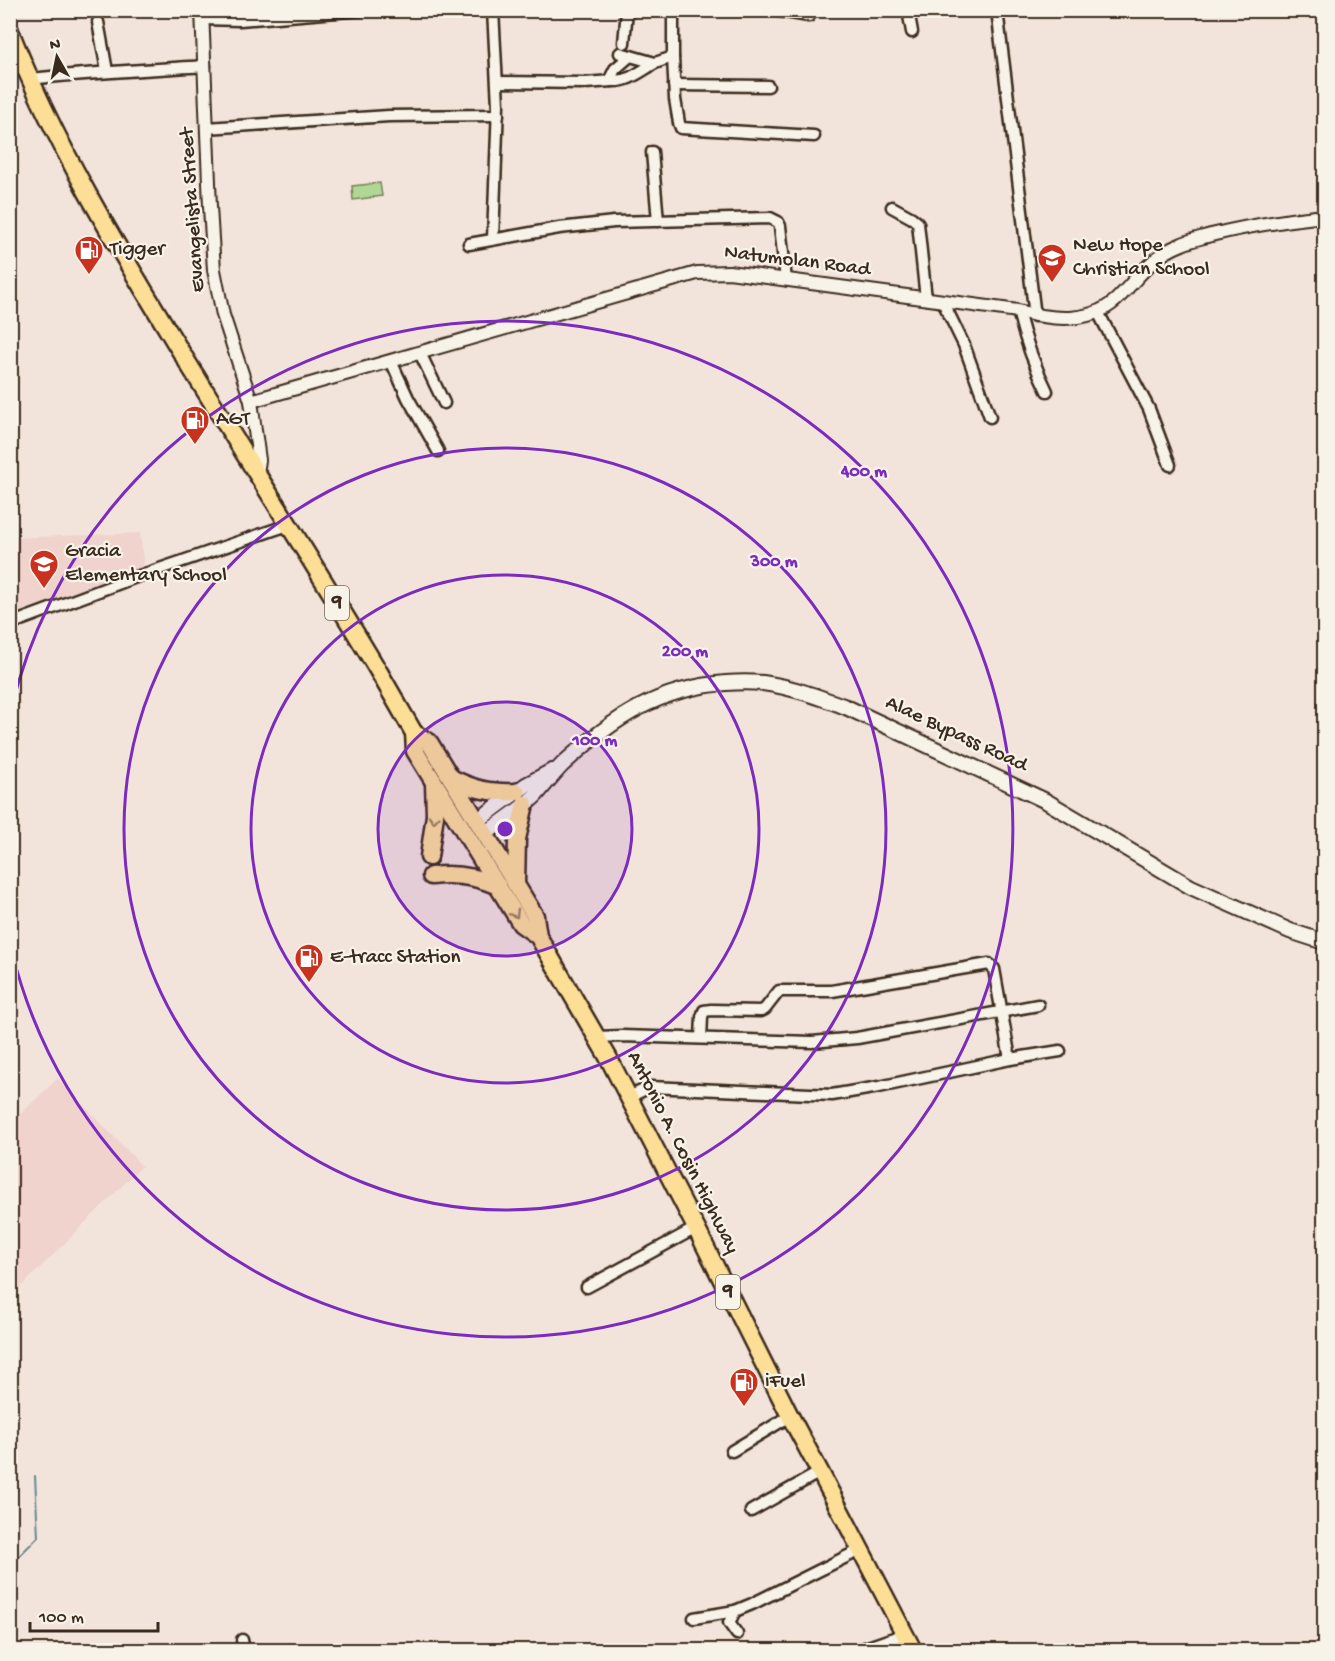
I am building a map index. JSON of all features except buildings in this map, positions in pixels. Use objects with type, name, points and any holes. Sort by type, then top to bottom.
[{"type":"highway","name":"Antonio A. Cosin Highway","points":[[10,31],[30,79],[66,153],[114,241],[345,616],[414,733],[415,751],[433,780],[516,885],[535,916],[538,936],[629,1097],[790,1416],[913,1650]]},
{"type":"highway","name":"Antonio A. Cosin Highway","points":[[414,733],[429,742],[451,778],[498,886],[521,924],[538,936]]},
{"type":"highway","points":[[451,778],[473,788],[521,798],[516,885]]},
{"type":"highway","points":[[429,857],[435,815],[433,780]]},
{"type":"highway","points":[[430,876],[459,874],[498,886]]},
{"type":"main road","name":"Alae Bypass Road","points":[[475,833],[521,798],[526,785],[562,765],[632,711],[668,694],[698,686],[744,682],[781,686],[846,707],[1019,788],[1046,801],[1191,887],[1290,931],[1324,942]]},
{"type":"street","points":[[202,15],[240,20],[361,10]]},
{"type":"street","points":[[493,10],[498,82],[493,239]]},
{"type":"street","points":[[612,81],[611,77],[625,51],[627,10]]},
{"type":"street","points":[[673,10],[674,85],[681,128],[814,136]]},
{"type":"street","points":[[772,10],[809,16]]},
{"type":"street","points":[[908,10],[912,32]]},
{"type":"street","points":[[997,10],[1035,316]]},
{"type":"street","name":"Evangelista Street","points":[[202,15],[214,270],[223,315],[251,401],[259,460],[256,474]]},
{"type":"street","points":[[98,22],[107,71]]},
{"type":"street","points":[[625,51],[655,63]]},
{"type":"street","points":[[498,82],[621,81],[631,78],[655,63],[673,57]]},
{"type":"street","points":[[30,79],[107,71],[129,72],[205,66]]},
{"type":"street","points":[[674,85],[768,86]]},
{"type":"street","points":[[207,128],[389,116],[498,115]]},
{"type":"street","points":[[652,152],[658,221]]},
{"type":"street","points":[[892,207],[918,224],[926,299]]},
{"type":"street","name":"Natumolan Road","points":[[251,401],[697,273],[729,272],[1018,311],[1035,316],[1084,317],[1114,303],[1147,266],[1180,244],[1271,222],[1324,216]]},
{"type":"street","points":[[469,244],[614,222],[770,218],[775,219],[780,226],[786,280]]},
{"type":"street","points":[[943,302],[963,345],[990,417]]},
{"type":"street","points":[[1018,311],[1027,348],[1047,391]]},
{"type":"street","points":[[1098,312],[1149,410],[1170,465]]},
{"type":"street","points":[[420,353],[444,403]]},
{"type":"street","points":[[391,361],[408,398],[438,451]]},
{"type":"street","points":[[10,624],[288,525]]},
{"type":"street","points":[[701,1038],[702,1017],[706,1010],[761,1011],[765,1009],[775,994],[783,990],[832,991],[985,964],[993,966],[994,969],[1010,1059]]},
{"type":"street","points":[[597,1037],[829,1041],[1038,1005]]},
{"type":"street","points":[[629,1097],[650,1087],[832,1095],[1060,1051]]},
{"type":"street","points":[[587,1287],[696,1228]]},
{"type":"street","points":[[732,1451],[790,1416]]},
{"type":"street","points":[[751,1510],[820,1472]]},
{"type":"street","points":[[694,1618],[735,1611],[860,1550]]},
{"type":"street","points":[[735,1611],[729,1623],[737,1634]]},
{"type":"street","points":[[859,1650],[905,1634]]},
{"type":"shaded area","name":"Gracia Elementary School","points":[[140,533],[144,566],[11,615],[11,538]]},
{"type":"shaded area","points":[[58,1078],[142,1166],[11,1297],[11,1123]]},
{"type":"green space","points":[[380,183],[382,196],[353,200],[352,186]]},
{"type":"waterway","points":[[10,1565],[38,1537],[35,1476]]},
{"type":"place","name":"Tigger","points":[[89,276]]},
{"type":"place","name":"New Hope Christian School","points":[[1052,284]]},
{"type":"place","name":"AGT","points":[[195,446]]},
{"type":"place","name":"Gracia Elementary School","points":[[44,590]]},
{"type":"place","name":"E-tracc Station","points":[[309,984]]},
{"type":"place","name":"iFuel","points":[[744,1408]]}]
